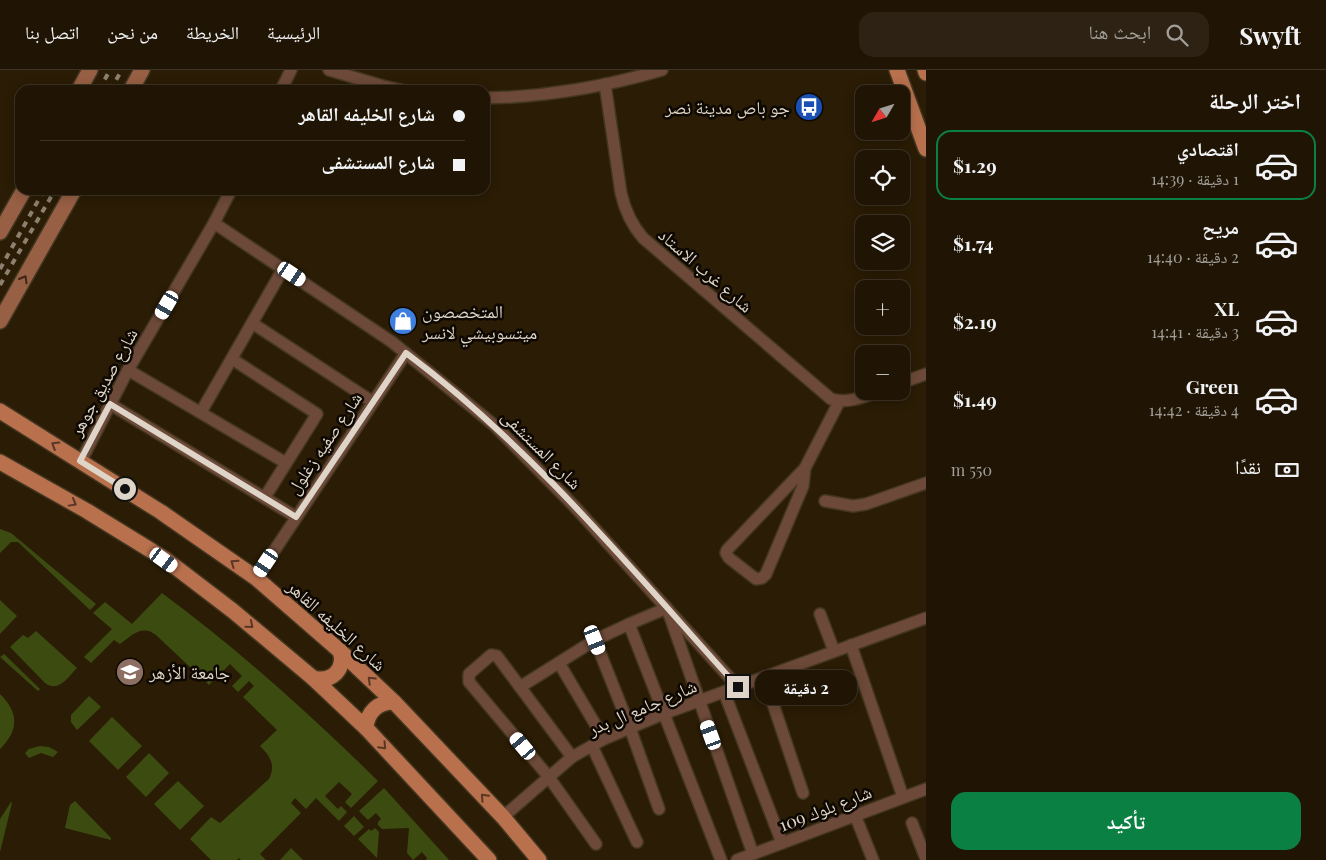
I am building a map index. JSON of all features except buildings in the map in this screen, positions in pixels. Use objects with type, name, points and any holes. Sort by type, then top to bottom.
[{"type":"main road","points":[[897,70],[926,149]]},
{"type":"main road","name":"شارع الخليفه القاهر","points":[[0,411],[161,512],[256,578],[340,651],[394,702],[503,817],[539,860]]},
{"type":"main road","points":[[0,462],[87,511],[164,560],[233,611],[313,678],[366,728],[489,860]]},
{"type":"main road","points":[[313,678],[324,680],[338,672],[342,661],[340,651]]},
{"type":"main road","points":[[366,728],[368,718],[374,709],[384,703],[394,702]]},
{"type":"street","points":[[82,85],[90,70]]},
{"type":"street","points":[[133,85],[142,70]]},
{"type":"street","points":[[284,85],[291,70]]},
{"type":"street","points":[[329,70],[379,85]]},
{"type":"street","points":[[490,98],[516,98],[561,93],[662,70]]},
{"type":"street","name":"شارع غرب الاستاد","points":[[605,84],[621,193],[632,225],[643,238],[823,394],[831,400],[839,402]]},
{"type":"street","points":[[0,232],[21,195]]},
{"type":"street","points":[[0,321],[71,195]]},
{"type":"street","name":"شارع صديق جوهر","points":[[80,461],[128,370],[228,195]]},
{"type":"street","name":"شارع المستشفى","points":[[214,223],[284,268],[406,353],[494,425],[575,507],[738,687]]},
{"type":"street","points":[[201,412],[284,268]]},
{"type":"street","points":[[252,323],[373,402]]},
{"type":"street","name":"شارع صفيه زغلول","points":[[256,578],[406,353]]},
{"type":"street","points":[[232,358],[317,414],[265,497]]},
{"type":"street","points":[[128,370],[286,463]]},
{"type":"street","points":[[910,380],[926,374]]},
{"type":"street","points":[[805,468],[803,486],[766,574],[759,579],[754,578],[727,556],[727,550],[805,468],[839,402],[855,400]]},
{"type":"street","points":[[110,404],[296,517]]},
{"type":"street","points":[[825,501],[852,506],[866,504],[926,484]]},
{"type":"street","points":[[520,687],[595,640],[667,608],[753,854]]},
{"type":"street","points":[[820,614],[834,651]]},
{"type":"street","name":"شارع جامع ال بدر","points":[[503,817],[572,756],[604,739],[663,714],[834,651],[925,622]]},
{"type":"street","points":[[628,624],[720,860]]},
{"type":"street","points":[[595,640],[630,728],[659,809]]},
{"type":"street","points":[[851,645],[903,797]]},
{"type":"street","points":[[572,756],[498,658],[493,654],[472,670],[468,678],[469,682],[548,776],[596,844]]},
{"type":"street","points":[[559,663],[604,739]]},
{"type":"street","points":[[764,677],[803,793]]},
{"type":"street","points":[[724,692],[782,843]]},
{"type":"street","points":[[592,746],[637,842]]},
{"type":"street","name":"شارع بلوك 109","points":[[737,860],[926,789]]},
{"type":"street","points":[[855,815],[873,860]]},
{"type":"street","points":[[912,822],[926,858]]},
{"type":"green space","points":[[0,529],[11,533],[96,604],[90,610],[18,542],[11,542],[0,553]]},
{"type":"green space","points":[[162,593],[219,637],[273,683],[378,781],[351,808],[345,802],[352,794],[339,782],[325,796],[338,809],[341,806],[347,812],[339,821],[316,798],[306,809],[295,798],[291,803],[301,813],[260,854],[266,860],[241,860],[239,858],[237,860],[211,860],[190,839],[211,817],[220,823],[269,779],[272,769],[271,761],[267,753],[260,746],[277,730],[243,697],[254,686],[249,681],[238,692],[232,686],[242,676],[230,664],[209,685],[151,632],[137,632],[120,644],[114,640],[91,663],[84,657],[112,629],[93,613],[105,602],[132,624]]},
{"type":"green space","points":[[0,600],[17,616],[0,634]]},
{"type":"green space","points":[[36,631],[77,668],[59,685],[50,686],[45,683],[10,647],[23,635],[28,638]]},
{"type":"green space","points":[[4,654],[40,689],[38,691],[0,657]]},
{"type":"green space","points":[[0,694],[11,708],[14,721],[11,735],[0,749]]},
{"type":"green space","points":[[89,696],[101,707],[77,730],[71,722],[71,715]]},
{"type":"green space","points":[[112,717],[142,746],[118,770],[89,741]]},
{"type":"green space","points":[[40,746],[49,747],[58,752],[53,757],[41,753],[29,758],[25,753],[29,749]]},
{"type":"green space","points":[[149,753],[169,773],[146,797],[126,777]]},
{"type":"green space","points":[[178,781],[204,806],[180,830],[154,804]]},
{"type":"green space","points":[[384,788],[449,860],[426,860],[427,858],[422,852],[413,860],[407,853],[409,828],[382,829],[378,825],[381,819],[376,813],[368,820],[359,811]]},
{"type":"green space","points":[[75,801],[111,840],[65,828],[70,805]]},
{"type":"green space","points":[[12,803],[0,852],[0,819]]},
{"type":"green space","points":[[354,816],[364,827],[354,836],[344,826]]},
{"type":"green space","points":[[375,828],[379,832],[377,858],[358,839],[369,829],[371,831]]},
{"type":"green space","points":[[291,848],[303,860],[280,860]]},
{"type":"railway","points":[[102,85],[110,70]]},
{"type":"railway","points":[[113,85],[122,70]]},
{"type":"railway","points":[[0,269],[41,195]]},
{"type":"railway","points":[[0,285],[52,195]]},
{"type":"place","name":"جو باص مدينة نصر","points":[[809,107]]},
{"type":"place","name":"المتخصصون ميتسوبيشي لانسر","points":[[403,321]]},
{"type":"place","name":"جامعة الأزهر","points":[[130,672]]},
{"type":"route","points":[[125,489],[80,461],[110,404],[296,517],[406,353],[494,425],[575,507],[738,687]]}]
